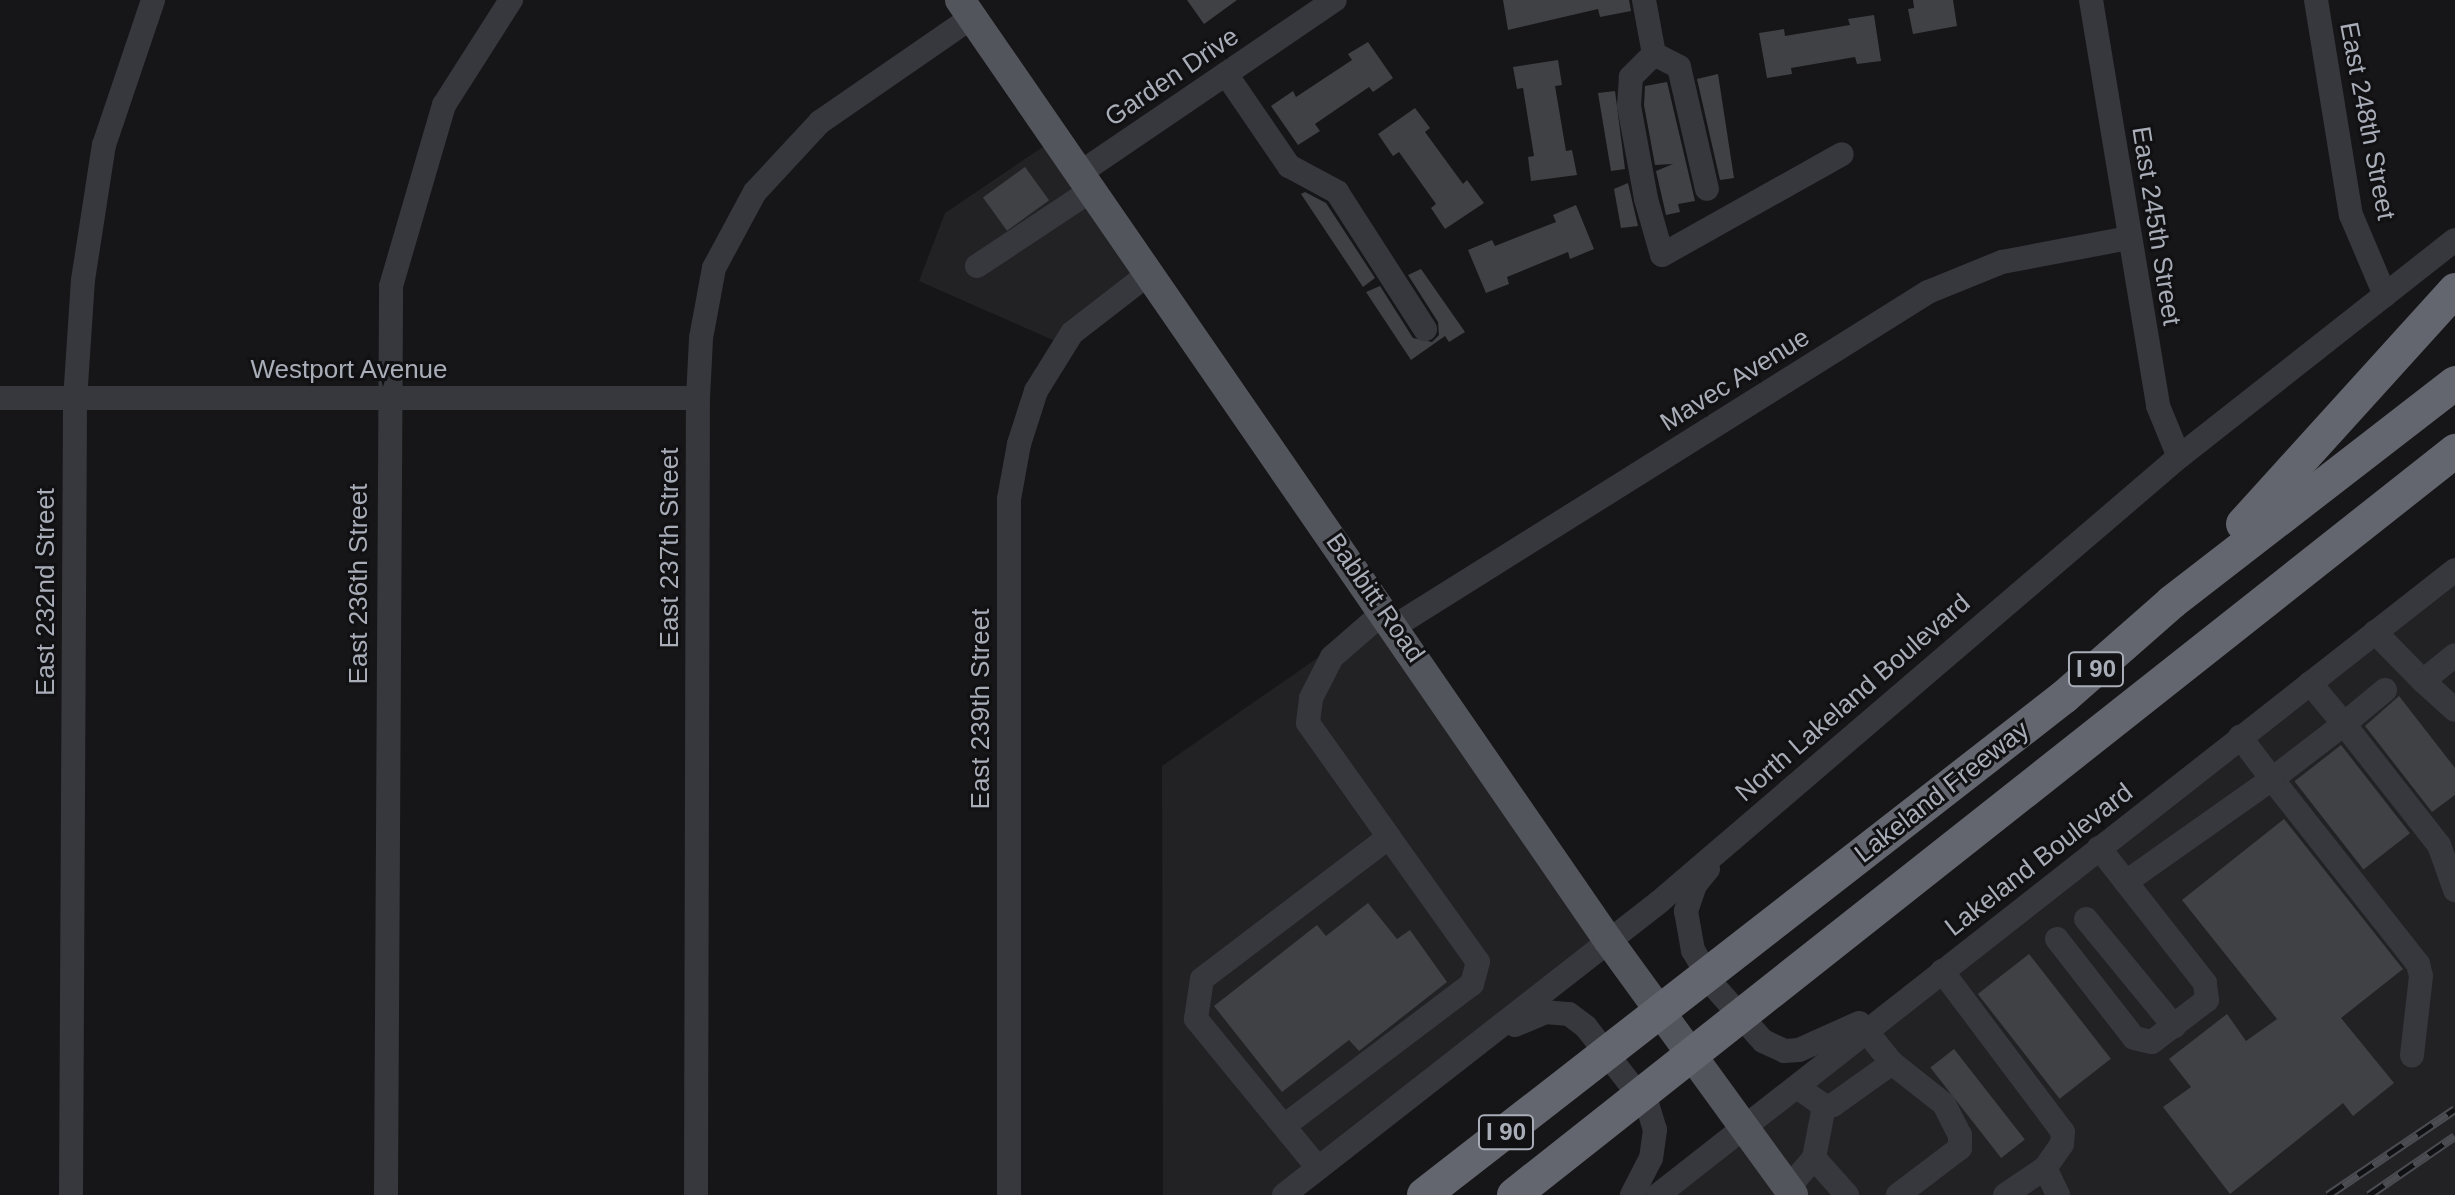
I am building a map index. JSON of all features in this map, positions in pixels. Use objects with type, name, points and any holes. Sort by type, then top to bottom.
[{"type":"highway","points":[[2172,602],[2455,290]]},
{"type":"highway","name":"Lakeland Freeway","points":[[1424,1195],[2064,697],[2172,602],[2455,383]]},
{"type":"highway","name":"Lakeland Freeway","points":[[1514,1195],[1768,998],[2455,451]]},
{"type":"highway","points":[[2269,600],[2455,471]]},
{"type":"main road","name":"Babbitt Road","points":[[966,8],[1390,618],[1608,940],[1791,1192]]},
{"type":"street","name":"East 232nd Street","points":[[71,1195],[75,400],[83,280],[104,145],[153,0]]},
{"type":"street","name":"East 236th Street","points":[[386,1195],[387,398],[391,286],[440,118],[485,35],[511,0]]},
{"type":"street","name":"Garden Drive","points":[[977,266],[1226,74],[1335,0]]},
{"type":"street","points":[[1644,0],[1654,54]]},
{"type":"street","name":"East 245th Street","points":[[2091,0],[2158,406],[2179,457]]},
{"type":"street","name":"East 248th Street","points":[[2316,0],[2351,215],[2385,295]]},
{"type":"street","name":"East 237th Street","points":[[696,1195],[698,398],[701,338],[714,268],[755,192],[820,122],[966,8]]},
{"type":"street","points":[[1654,54],[1631,77],[1629,106],[1646,199],[1662,255],[1842,154]]},
{"type":"street","points":[[1654,54],[1679,67],[1707,189]]},
{"type":"street","points":[[1226,74],[1289,166],[1337,192],[1425,329]]},
{"type":"street","name":"Mavec Avenue","points":[[1389,837],[1308,723],[1311,698],[1332,657],[1390,618],[1928,292],[2002,262],[2129,238]]},
{"type":"street","name":"North Lakeland Boulevard","points":[[1284,1195],[1732,839],[2179,457],[2455,240]]},
{"type":"street","name":"East 239th Street","points":[[1009,1195],[1009,499],[1019,444],[1036,391],[1072,333],[1148,274]]},
{"type":"street","name":"Westport Avenue","points":[[0,398],[698,398]]},
{"type":"street","name":"Lakeland Boulevard","points":[[1658,1195],[2455,570]]},
{"type":"street","points":[[2375,632],[2455,710]]},
{"type":"street","points":[[2423,681],[2455,655]]},
{"type":"street","points":[[2310,683],[2439,845],[2455,890]]},
{"type":"street","points":[[2126,882],[2272,779],[2385,690]]},
{"type":"street","points":[[2240,737],[2418,964],[2421,976],[2412,1055]]},
{"type":"street","points":[[1284,1126],[1472,984],[1478,962],[1389,837],[1202,979],[1196,1019],[1318,1168]]},
{"type":"street","points":[[1732,839],[1695,885],[1686,911],[1697,959],[1713,985],[1763,1041],[1784,1051],[1799,1050],[1900,1004]]},
{"type":"street","points":[[2057,939],[2134,1038],[2152,1042],[2207,1000],[2205,983],[2099,848]]},
{"type":"street","points":[[2086,919],[2174,1026]]},
{"type":"street","points":[[1942,971],[2063,1132],[2062,1144],[2045,1168],[2005,1195]]},
{"type":"street","points":[[1484,1038],[1545,1012],[1569,1014],[1586,1027],[1648,1107],[1655,1130],[1651,1158],[1632,1195]]},
{"type":"street","points":[[1866,1031],[1892,1063],[1944,1104],[1960,1135],[1960,1148],[1898,1195]]},
{"type":"street","points":[[1791,1192],[1814,1158],[1824,1106],[1892,1063]]},
{"type":"street","points":[[1797,1087],[1824,1106]]},
{"type":"street","points":[[1814,1158],[1847,1195]]},
{"type":"street","points":[[2045,1168],[2058,1195]]},
{"type":"shaded area","points":[[1056,138],[1148,274],[1064,345],[919,281],[945,213]]},
{"type":"shaded area","points":[[2455,570],[2455,1195],[1658,1195]]},
{"type":"shaded area","points":[[1385,611],[1608,940],[1284,1195],[1163,1195],[1162,766]]},
{"type":"building","points":[[1187,0],[1237,0],[1204,24]]},
{"type":"building","points":[[1503,0],[1629,0],[1631,11],[1600,17],[1598,9],[1508,30]]},
{"type":"building","points":[[1913,0],[1953,0],[1957,26],[1913,34],[1908,9],[1914,8]]},
{"type":"building","points":[[1874,15],[1881,61],[1857,64],[1855,57],[1791,68],[1792,74],[1767,78],[1759,33],[1784,29],[1785,36],[1850,25],[1848,19]]},
{"type":"building","points":[[1368,42],[1393,78],[1373,92],[1369,87],[1315,124],[1320,131],[1298,145],[1271,106],[1293,91],[1296,97],[1352,60],[1348,54]]},
{"type":"building","points":[[1558,60],[1562,85],[1555,86],[1566,151],[1572,150],[1577,175],[1531,181],[1528,157],[1534,156],[1523,88],[1517,89],[1513,67]]},
{"type":"building","points":[[1718,74],[1734,178],[1720,180],[1697,79]]},
{"type":"building","points":[[1667,82],[1695,201],[1678,204],[1680,212],[1666,215],[1656,171],[1673,164],[1655,165],[1644,105],[1645,86]]},
{"type":"building","points":[[1615,91],[1625,169],[1611,171],[1598,93]]},
{"type":"building","points":[[1415,108],[1430,128],[1425,132],[1463,184],[1467,180],[1484,203],[1445,229],[1431,208],[1436,204],[1399,152],[1393,156],[1378,134]]},
{"type":"building","points":[[1025,167],[1049,200],[1007,231],[983,198]]},
{"type":"building","points":[[1628,183],[1638,226],[1621,228],[1614,189]]},
{"type":"building","points":[[1305,192],[1326,203],[1375,278],[1363,287],[1301,194]]},
{"type":"building","points":[[1576,205],[1594,249],[1570,259],[1568,252],[1507,277],[1509,284],[1486,293],[1468,250],[1492,240],[1495,246],[1556,222],[1553,215]]},
{"type":"building","points":[[1421,269],[1465,332],[1449,342],[1445,336],[1411,360],[1366,292],[1380,286],[1413,338],[1432,342],[1439,335],[1438,322],[1408,275]]},
{"type":"building","points":[[2399,696],[2455,768],[2455,795],[2432,812],[2365,726]]},
{"type":"building","points":[[2341,745],[2410,833],[2363,870],[2295,781]]},
{"type":"building","points":[[2284,819],[2403,969],[2341,1018],[2394,1083],[2353,1116],[2343,1103],[2230,1194],[2163,1107],[2191,1087],[2169,1059],[2227,1014],[2246,1041],[2277,1019],[2182,900]]},
{"type":"building","points":[[1368,903],[1397,939],[1410,930],[1447,982],[1359,1051],[1349,1040],[1282,1092],[1214,1006],[1317,925],[1326,936]]},
{"type":"building","points":[[2029,954],[2111,1059],[2060,1099],[1978,994]]},
{"type":"building","points":[[1954,1049],[2025,1140],[2001,1158],[1930,1067]]},
{"type":"railway","points":[[2328,1195],[2455,1109]]},
{"type":"railway","points":[[2369,1195],[2455,1136]]}]
